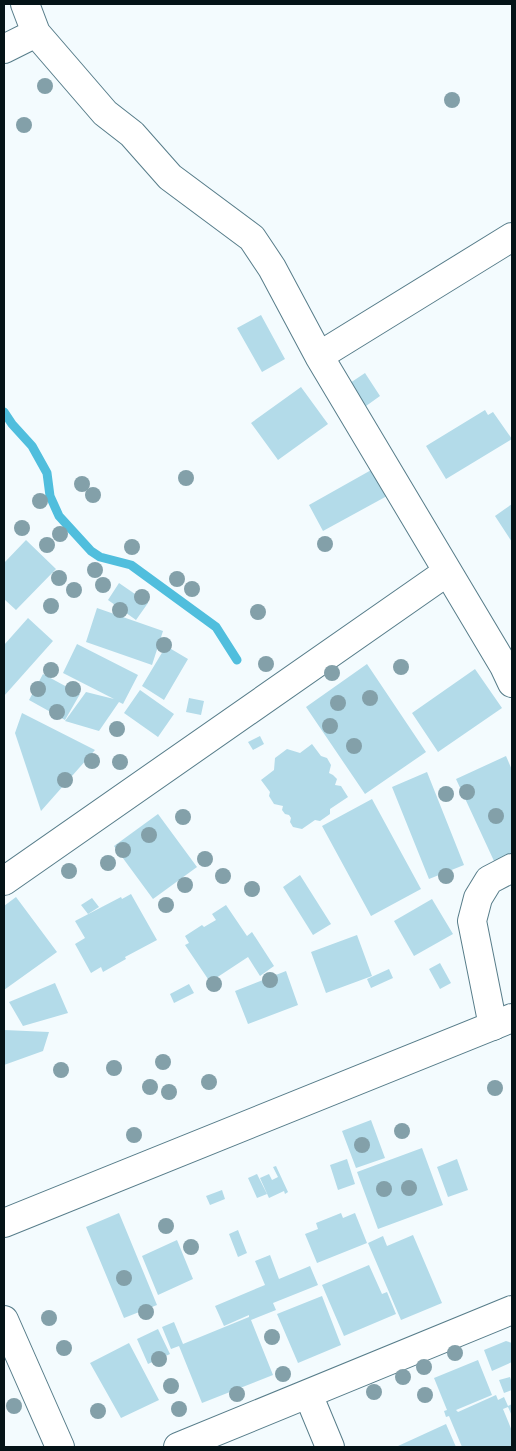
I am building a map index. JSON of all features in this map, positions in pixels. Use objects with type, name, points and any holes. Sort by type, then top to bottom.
[{"type":"street","points":[[25,4],[36,33],[105,114],[132,134],[170,177],[252,238],[272,268],[319,356],[504,666],[512,683]]},
{"type":"street","points":[[4,48],[36,33]]},
{"type":"street","points":[[319,356],[512,237]]},
{"type":"street","points":[[4,882],[447,572]]},
{"type":"street","points":[[4,1223],[503,1022],[472,921],[478,898],[488,880],[512,868]]},
{"type":"street","points":[[178,1447],[512,1310]]},
{"type":"street","points":[[4,1320],[60,1447]]},
{"type":"street","points":[[308,1394],[330,1447]]},
{"type":"building","points":[[261,315],[285,359],[262,372],[237,328]]},
{"type":"building","points":[[365,373],[380,396],[366,406],[350,383]]},
{"type":"building","points":[[301,387],[328,424],[278,460],[251,423]]},
{"type":"building","points":[[485,410],[488,415],[493,412],[512,439],[446,479],[426,446]]},
{"type":"building","points":[[373,469],[387,496],[323,531],[309,505]]},
{"type":"building","points":[[512,504],[512,542],[495,516]]},
{"type":"building","points":[[26,540],[56,569],[16,610],[4,599],[4,563]]},
{"type":"building","points":[[119,583],[148,603],[136,620],[108,600]]},
{"type":"building","points":[[97,608],[163,631],[152,665],[86,642]]},
{"type":"building","points":[[28,618],[53,641],[4,696],[4,645]]},
{"type":"building","points":[[77,644],[138,675],[123,704],[119,702],[99,731],[65,721],[86,692],[114,699],[63,673]]},
{"type":"building","points":[[166,646],[188,659],[164,700],[142,686]]},
{"type":"building","points":[[367,664],[426,752],[365,794],[306,707]]},
{"type":"building","points":[[475,669],[502,708],[438,752],[412,713]]},
{"type":"building","points":[[43,674],[80,694],[65,720],[29,700]]},
{"type":"building","points":[[140,690],[174,714],[158,737],[124,713]]},
{"type":"building","points":[[189,698],[204,701],[201,715],[186,712]]},
{"type":"building","points":[[22,713],[95,750],[41,811],[15,733]]},
{"type":"building","points":[[260,736],[264,744],[253,750],[248,742]]},
{"type":"building","points":[[312,744],[321,756],[327,758],[331,765],[329,773],[337,779],[335,785],[341,786],[348,797],[330,809],[330,814],[320,821],[315,820],[302,829],[293,827],[290,822],[291,818],[282,810],[283,806],[274,804],[269,796],[270,792],[261,780],[274,770],[275,758],[287,749],[300,753]]},
{"type":"building","points":[[506,756],[512,770],[512,853],[494,861],[456,779]]},
{"type":"building","points":[[427,772],[464,865],[429,879],[392,787]]},
{"type":"building","points":[[372,799],[421,889],[371,916],[322,826]]},
{"type":"building","points":[[158,814],[197,867],[153,899],[114,846]]},
{"type":"building","points":[[300,875],[331,924],[313,935],[283,887]]},
{"type":"building","points":[[131,894],[157,940],[125,957],[126,959],[103,972],[101,967],[91,973],[75,944],[85,938],[75,921],[121,897],[122,899]]},
{"type":"building","points":[[16,897],[57,952],[4,990],[4,906]]},
{"type":"building","points":[[92,898],[99,907],[88,914],[81,905]]},
{"type":"building","points":[[432,899],[453,934],[414,956],[394,921]]},
{"type":"building","points":[[226,905],[247,936],[252,932],[274,966],[260,976],[248,957],[210,982],[185,945],[189,943],[185,936],[202,925],[204,927],[216,920],[212,914]]},
{"type":"building","points":[[357,935],[372,976],[326,993],[311,952]]},
{"type":"building","points":[[440,963],[451,983],[440,989],[429,969]]},
{"type":"building","points":[[389,969],[393,978],[371,988],[367,979]]},
{"type":"building","points":[[286,971],[298,1005],[248,1024],[235,991]]},
{"type":"building","points":[[55,983],[68,1013],[23,1026],[9,1002]]},
{"type":"building","points":[[189,984],[194,993],[174,1003],[170,994]]},
{"type":"building","points":[[4,1030],[49,1032],[43,1051],[4,1065]]},
{"type":"building","points":[[371,1120],[385,1158],[356,1168],[342,1131]]},
{"type":"building","points":[[422,1148],[443,1205],[378,1229],[357,1172]]},
{"type":"building","points":[[347,1159],[355,1184],[338,1190],[330,1165]]},
{"type":"building","points":[[457,1159],[468,1190],[448,1197],[437,1167]]},
{"type":"building","points":[[276,1166],[288,1192],[285,1194],[284,1191],[269,1198],[260,1178],[269,1174],[272,1180],[278,1177],[273,1167]]},
{"type":"building","points":[[257,1174],[267,1194],[257,1198],[248,1178]]},
{"type":"building","points":[[222,1190],[225,1199],[210,1205],[206,1196]]},
{"type":"building","points":[[119,1213],[157,1305],[124,1318],[86,1227]]},
{"type":"building","points":[[341,1213],[343,1218],[355,1213],[367,1243],[317,1263],[305,1234],[318,1229],[316,1223]]},
{"type":"building","points":[[238,1230],[247,1253],[238,1257],[229,1234]]},
{"type":"building","points":[[413,1235],[442,1303],[401,1320],[368,1243],[383,1236],[387,1246]]},
{"type":"building","points":[[177,1240],[193,1279],[158,1295],[142,1256]]},
{"type":"building","points":[[270,1255],[279,1279],[310,1266],[318,1285],[273,1303],[276,1310],[251,1320],[273,1375],[202,1403],[179,1346],[171,1349],[162,1327],[174,1322],[183,1344],[249,1317],[249,1315],[224,1326],[215,1306],[265,1285],[255,1261]]},
{"type":"building","points":[[369,1265],[382,1294],[387,1292],[396,1314],[344,1336],[322,1285]]},
{"type":"building","points":[[322,1296],[341,1345],[298,1363],[277,1314]]},
{"type":"building","points":[[158,1329],[170,1354],[148,1364],[137,1339]]},
{"type":"building","points":[[506,1341],[512,1343],[512,1362],[492,1371],[484,1350]]},
{"type":"building","points":[[129,1343],[159,1400],[121,1418],[90,1363]]},
{"type":"building","points":[[478,1360],[492,1395],[456,1410],[458,1412],[496,1395],[498,1400],[504,1397],[508,1406],[512,1404],[512,1416],[508,1407],[503,1409],[512,1431],[512,1447],[462,1447],[449,1416],[446,1417],[444,1411],[447,1410],[434,1378]]},
{"type":"building","points":[[510,1377],[512,1390],[504,1393],[499,1380]]},
{"type":"building","points":[[446,1424],[456,1447],[398,1447],[398,1446]]},
{"type":"waterway","points":[[4,412],[32,446],[47,473],[50,496],[59,516],[91,551],[100,557],[131,565],[216,627],[237,660]]}]
